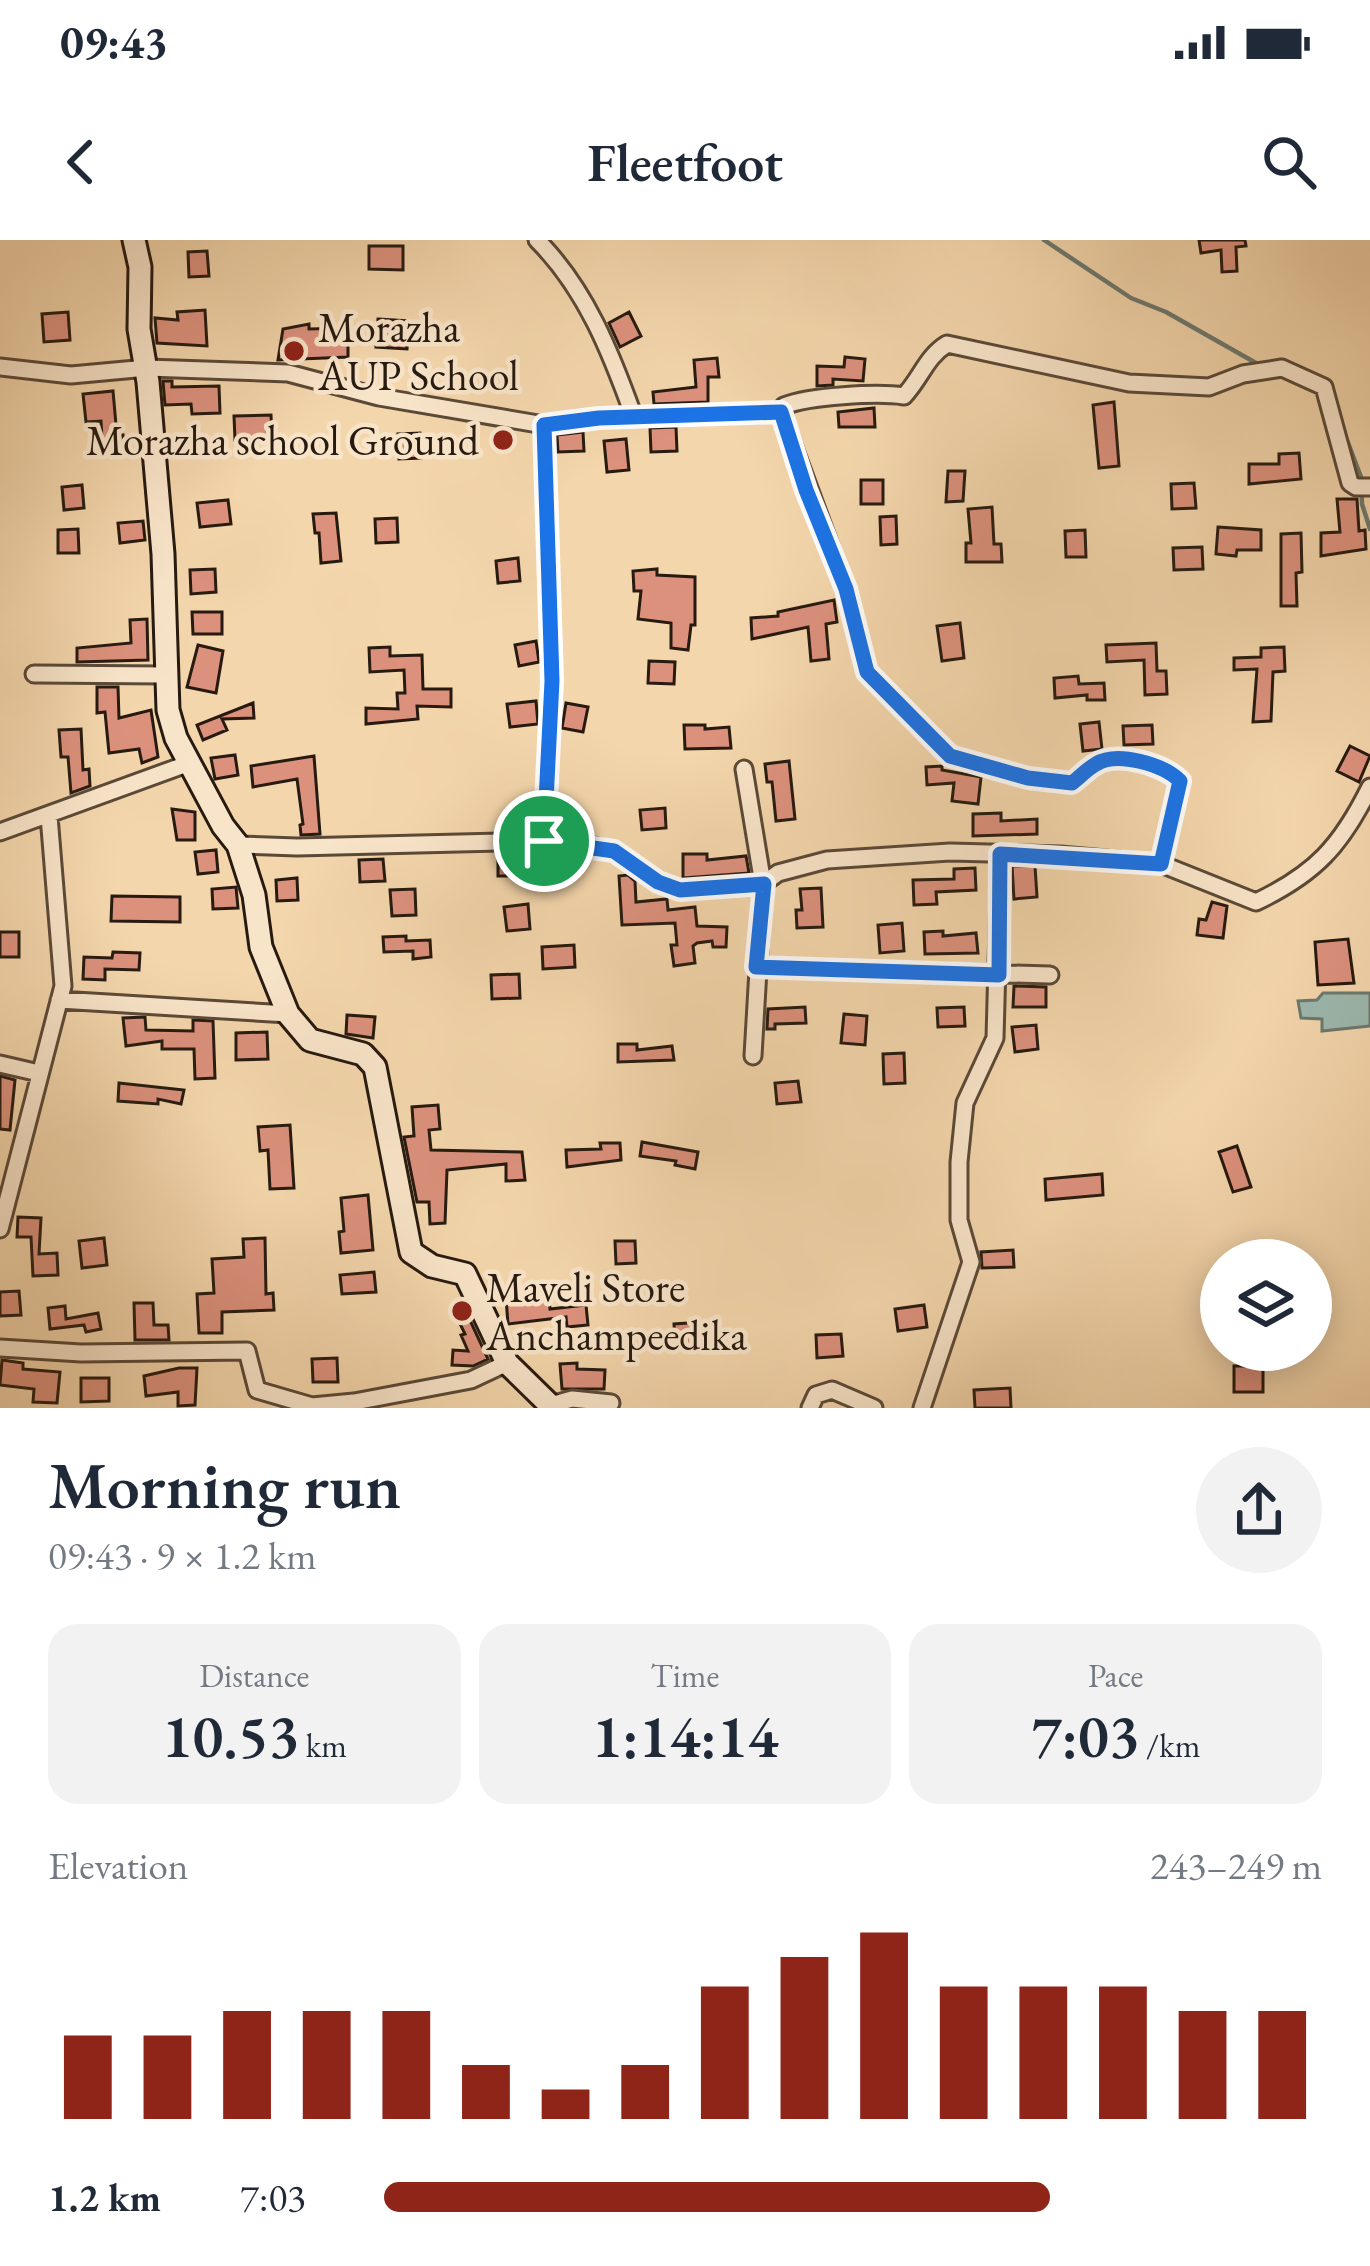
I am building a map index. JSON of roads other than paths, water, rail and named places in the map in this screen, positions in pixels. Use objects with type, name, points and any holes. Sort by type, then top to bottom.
[{"type":"main road","points":[[134,240],[163,554],[168,710],[188,764],[238,844],[254,896],[261,947],[288,1014],[310,1040],[363,1054],[375,1067],[411,1252],[419,1260],[464,1274],[471,1281],[506,1363],[552,1407]]},
{"type":"street","points":[[537,240],[559,262],[607,342],[634,417]]},
{"type":"street","points":[[1161,864],[1180,781],[1172,773],[1133,760],[1100,760],[1072,783],[1028,778],[950,756],[867,672],[846,589],[782,414],[784,406],[803,398],[904,396],[932,354],[947,344],[1129,383],[1209,387],[1243,374],[1282,368],[1324,387],[1350,483],[1364,487]]},
{"type":"street","points":[[0,367],[71,374],[147,368],[287,373],[379,397],[544,425],[634,417],[782,414]]},
{"type":"street","points":[[544,425],[552,681],[544,841]]},
{"type":"street","points":[[34,674],[165,675]]},
{"type":"street","points":[[0,832],[188,764]]},
{"type":"street","points":[[744,769],[764,884],[753,1057]]},
{"type":"street","points":[[238,844],[544,841],[614,851],[658,882],[680,890],[764,884],[778,872],[827,860],[950,852],[1000,854],[1161,864],[1256,902],[1298,882],[1326,855],[1356,816],[1370,787]]},
{"type":"street","points":[[0,1228],[63,986],[49,816]]},
{"type":"street","points":[[922,1408],[971,1262],[958,1220],[959,1162],[965,1103],[995,1038],[1000,854]]},
{"type":"street","points":[[756,967],[1050,975]]},
{"type":"street","points":[[59,1000],[288,1014]]},
{"type":"street","points":[[0,1064],[39,1072]]},
{"type":"street","points":[[0,1348],[102,1353],[247,1351],[257,1390],[312,1406],[471,1380],[506,1363]]},
{"type":"street","points":[[810,1408],[816,1395],[832,1390],[874,1408]]},
{"type":"street","points":[[552,1407],[572,1399],[611,1403]]},
{"type":"waterway","points":[[1044,240],[1131,298],[1166,312],[1256,363],[1269,364]]},
{"type":"waterway","points":[[1342,427],[1361,477],[1362,504],[1370,529]]},
{"type":"place","name":"Morazha AUP School","points":[[294,351]]},
{"type":"place","name":"Morazha school Ground","points":[[503,440]]},
{"type":"place","name":"Maveli Store Anchampeedika","points":[[462,1311]]}]
